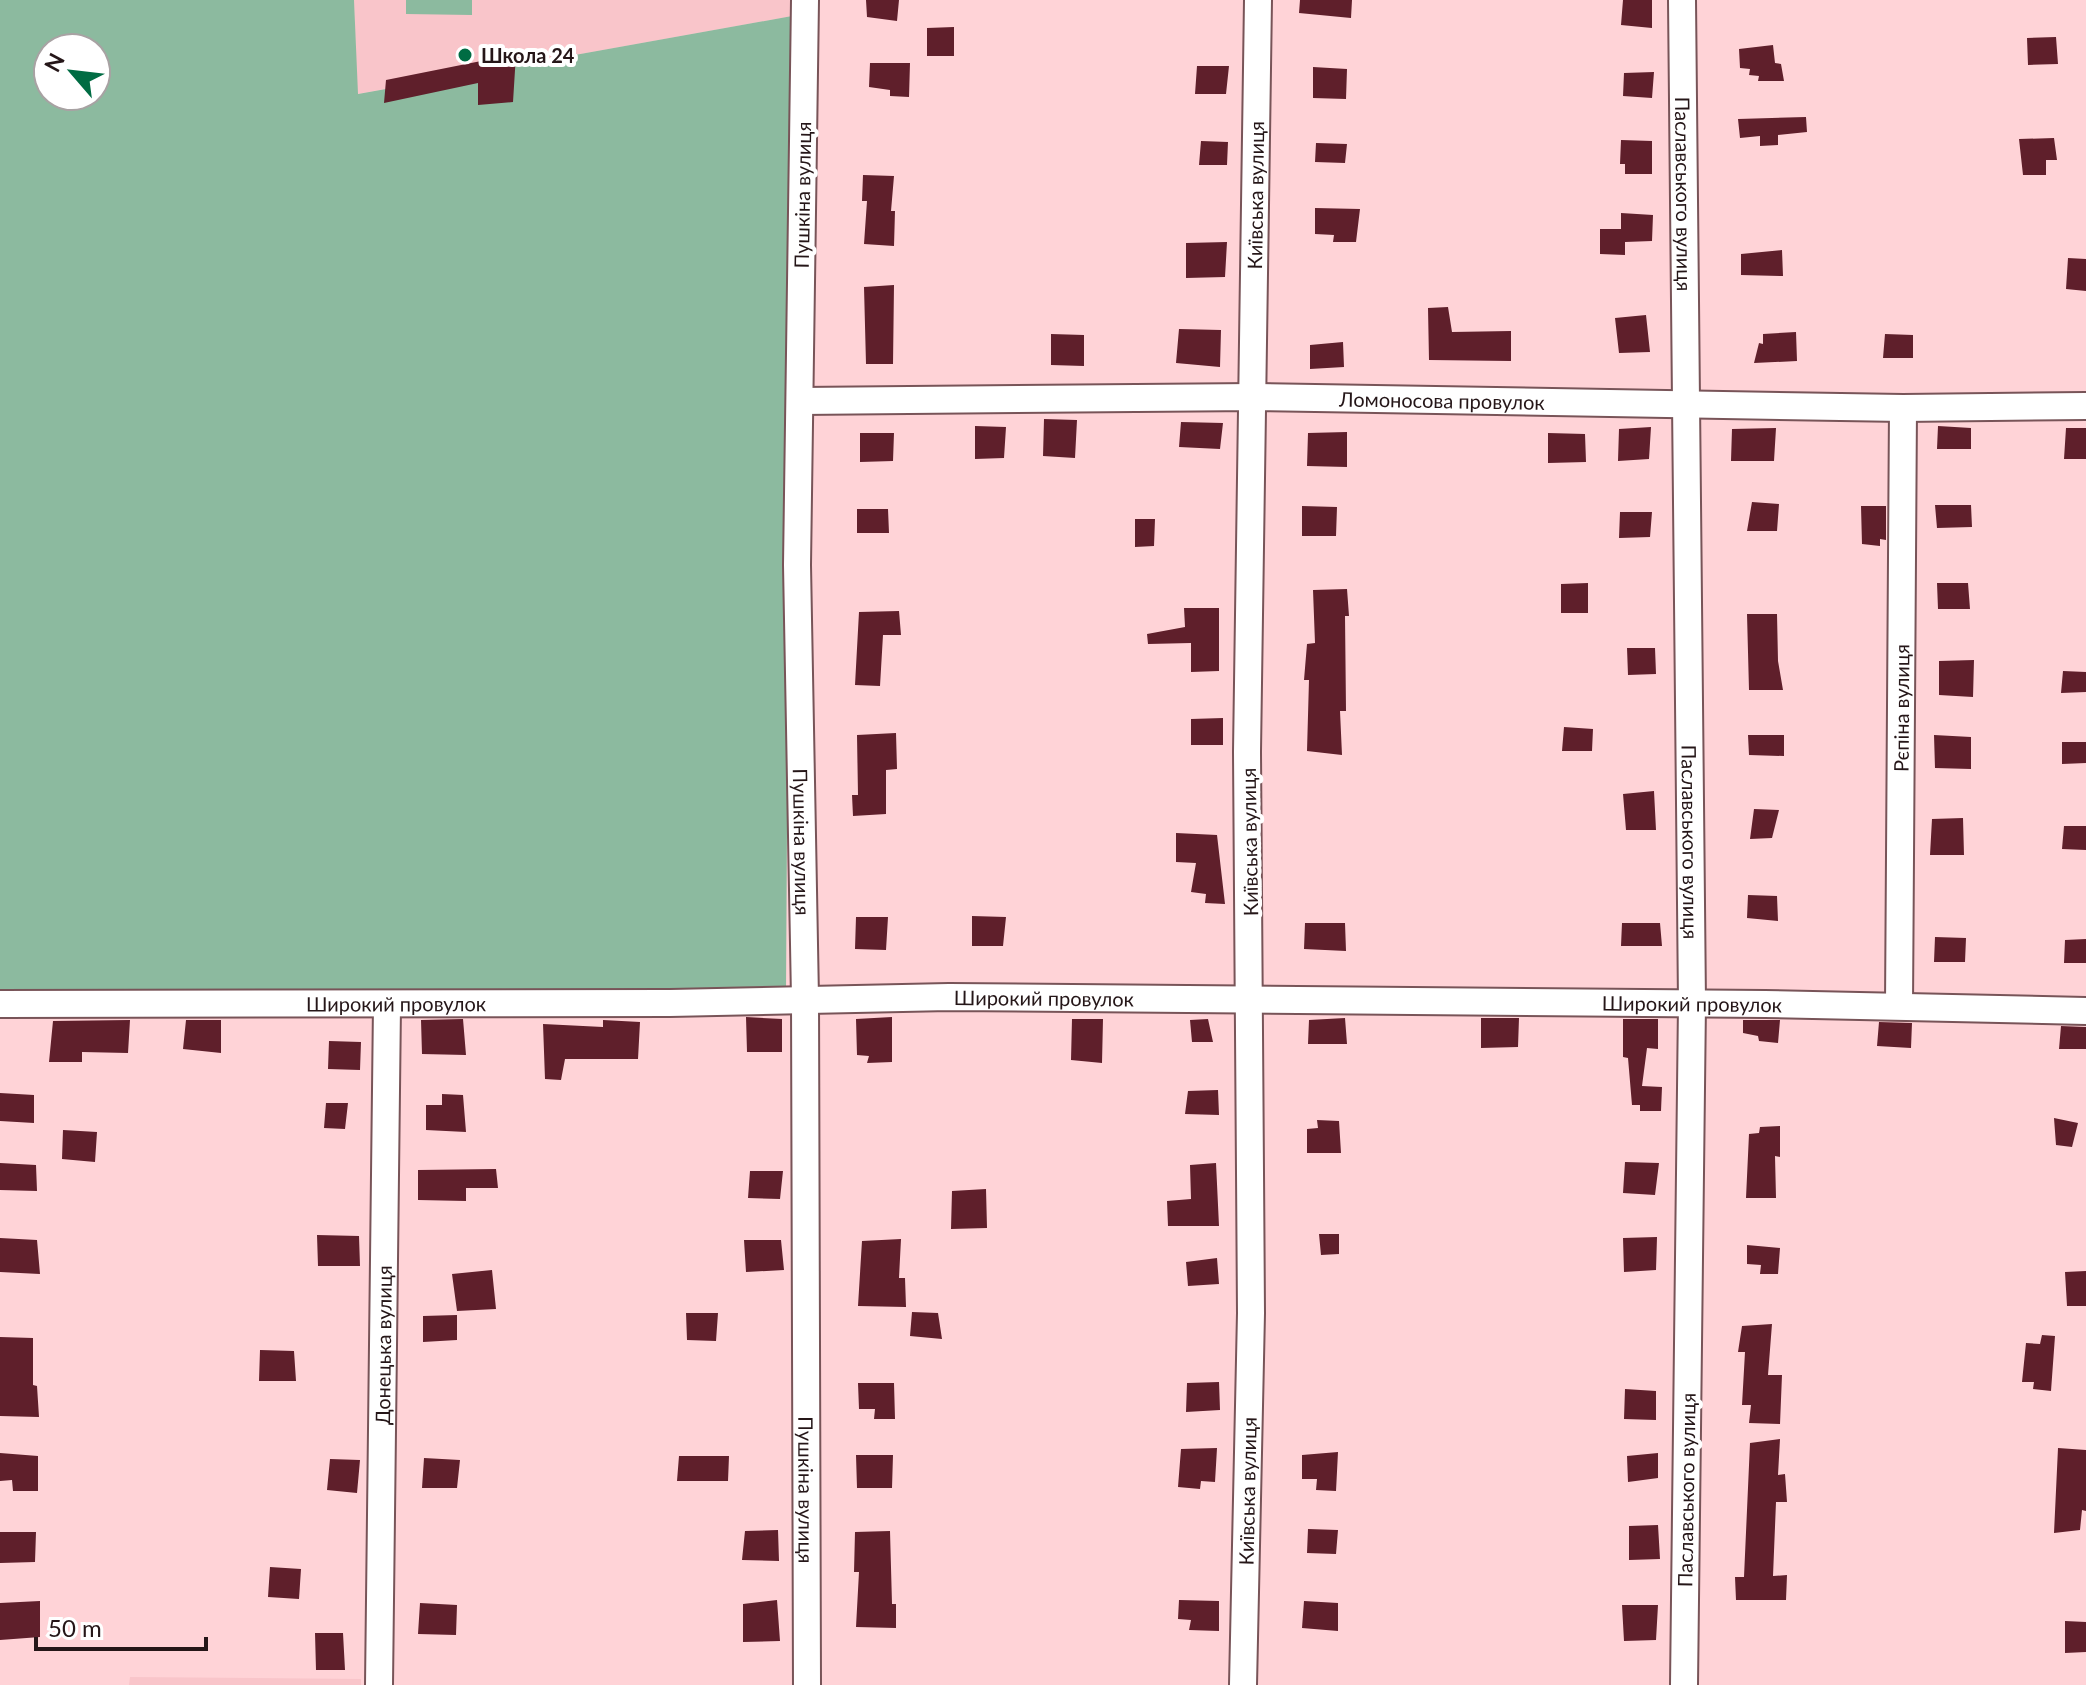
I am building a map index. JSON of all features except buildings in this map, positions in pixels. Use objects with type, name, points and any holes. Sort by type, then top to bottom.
[{"type":"street","name":"Пушкіна вулиця","points":[[805,0],[797,565],[805,998],[807,1685]]},
{"type":"street","name":"Київська вулиця","points":[[1243,1685],[1251,1313],[1247,752],[1255,397],[1258,0]]},
{"type":"street","name":"Паславського вулиця","points":[[1682,0],[1692,1003],[1684,1685]]},
{"type":"street","name":"Ломоносова провулок","points":[[800,401],[1255,397],[1903,408],[2086,406]]},
{"type":"street","name":"Рєпіна вулиця","points":[[1899,1006],[1903,408]]},
{"type":"street","name":"Широкий провулок","points":[[0,1004],[387,1005],[805,998],[1692,1003],[2086,1011]]},
{"type":"street","name":"Донецька вулиця","points":[[379,1685],[387,1005]]},
{"type":"shaded area","name":"Школа 24","points":[[354,0],[792,0],[792,16],[357,94]]},
{"type":"shaded area","points":[[130,1677],[361,1679],[361,1685],[129,1685]]},
{"type":"green space","points":[[0,0],[354,0],[358,94],[792,16],[786,993],[0,991]]},
{"type":"green space","points":[[406,0],[472,0],[472,15],[406,14]]},
{"type":"place","name":"Школа 24","points":[[465,55]]}]
